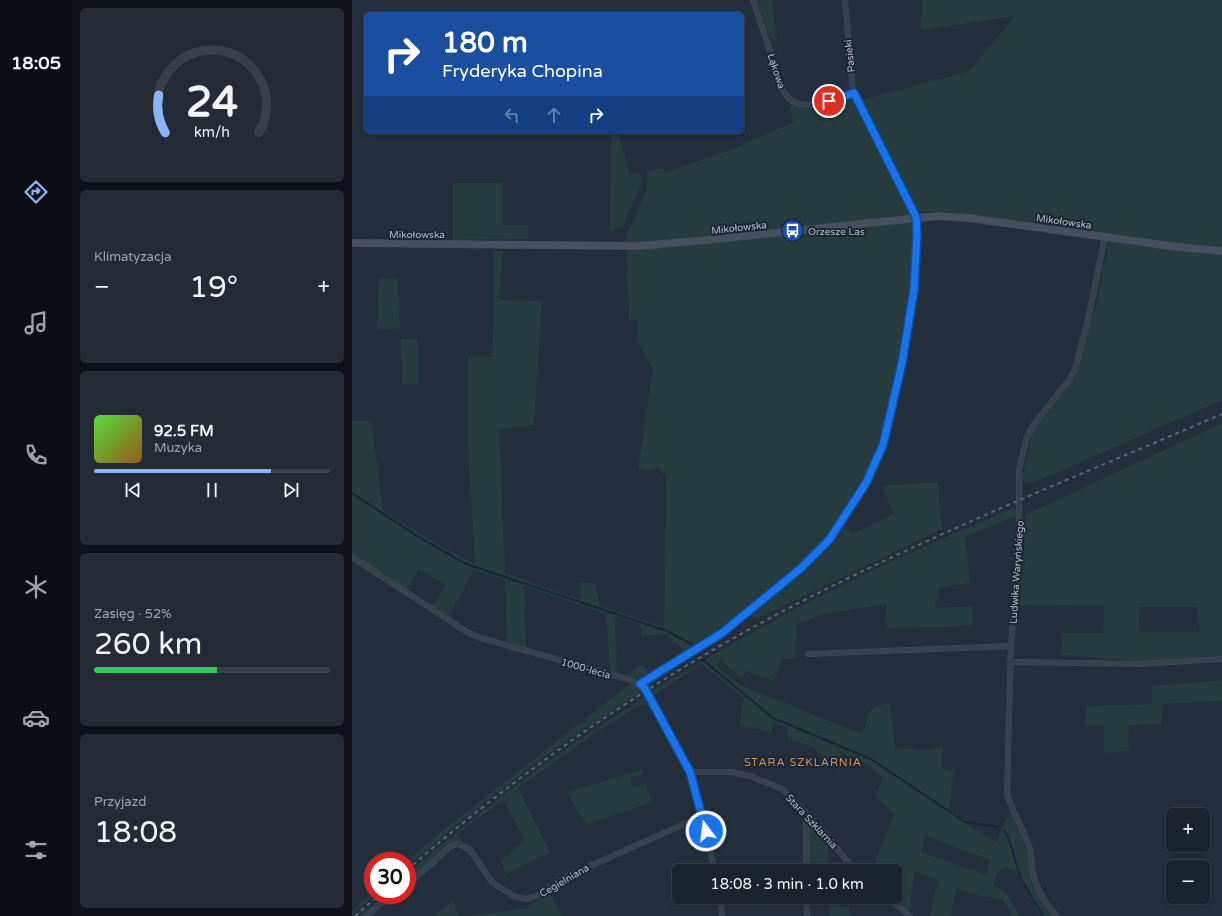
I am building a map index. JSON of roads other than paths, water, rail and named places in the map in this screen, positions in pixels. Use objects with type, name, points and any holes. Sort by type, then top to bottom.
[{"type":"main road","name":"Mikołowska","points":[[352,243],[651,245],[937,216],[969,218],[1178,247],[1222,251]]},
{"type":"street","name":"Łąkowa","points":[[753,0],[783,90],[791,101],[808,106],[854,93]]},
{"type":"street","name":"Pasieki","points":[[845,0],[854,93],[916,217]]},
{"type":"street","points":[[714,864],[690,772],[644,687],[640,684],[722,633],[800,569],[829,540],[863,488],[880,456],[902,363],[914,290],[917,234],[916,217]]},
{"type":"street","name":"Ludwika Waryńskiego","points":[[1057,916],[1045,902],[1039,891],[1034,876],[1030,850],[1011,809],[1007,792],[1010,646],[1019,536],[1019,476],[1022,453],[1034,424],[1069,380],[1075,369],[1088,320],[1105,237]]},
{"type":"street","name":"1000-lecia","points":[[352,557],[467,632],[481,638],[640,684]]},
{"type":"street","points":[[808,654],[1010,646]]},
{"type":"street","points":[[1010,662],[1138,664],[1222,658]]},
{"type":"street","name":"Stara Szklarnia","points":[[690,772],[732,772],[768,782],[782,789],[836,845],[850,864]]},
{"type":"street","points":[[806,814],[806,864]]},
{"type":"street","name":"Cegielniana","points":[[416,877],[448,848],[459,844],[470,850],[492,882],[515,897],[526,899],[536,896],[570,875],[702,816]]},
{"type":"street","points":[[366,916],[381,904]]},
{"type":"street","points":[[721,904],[722,916]]},
{"type":"street","points":[[806,904],[807,916]]},
{"type":"street","points":[[895,904],[910,916]]},
{"type":"waterway","points":[[352,493],[417,536],[466,564],[667,631],[695,646]]},
{"type":"waterway","points":[[697,651],[700,655]]},
{"type":"waterway","points":[[703,660],[773,718],[871,759],[965,822],[998,827]]},
{"type":"waterway","points":[[1004,830],[1008,837],[1021,879],[1043,916]]},
{"type":"railway","points":[[416,862],[451,832],[497,796],[592,727],[640,695],[740,635],[844,580],[951,530],[1222,414]]},
{"type":"railway","points":[[355,916],[369,904]]},
{"type":"place","name":"Orzesze Las","points":[[793,231]]},
{"type":"district","name":"STARA SZKLARNIA","points":[[803,762]]}]
